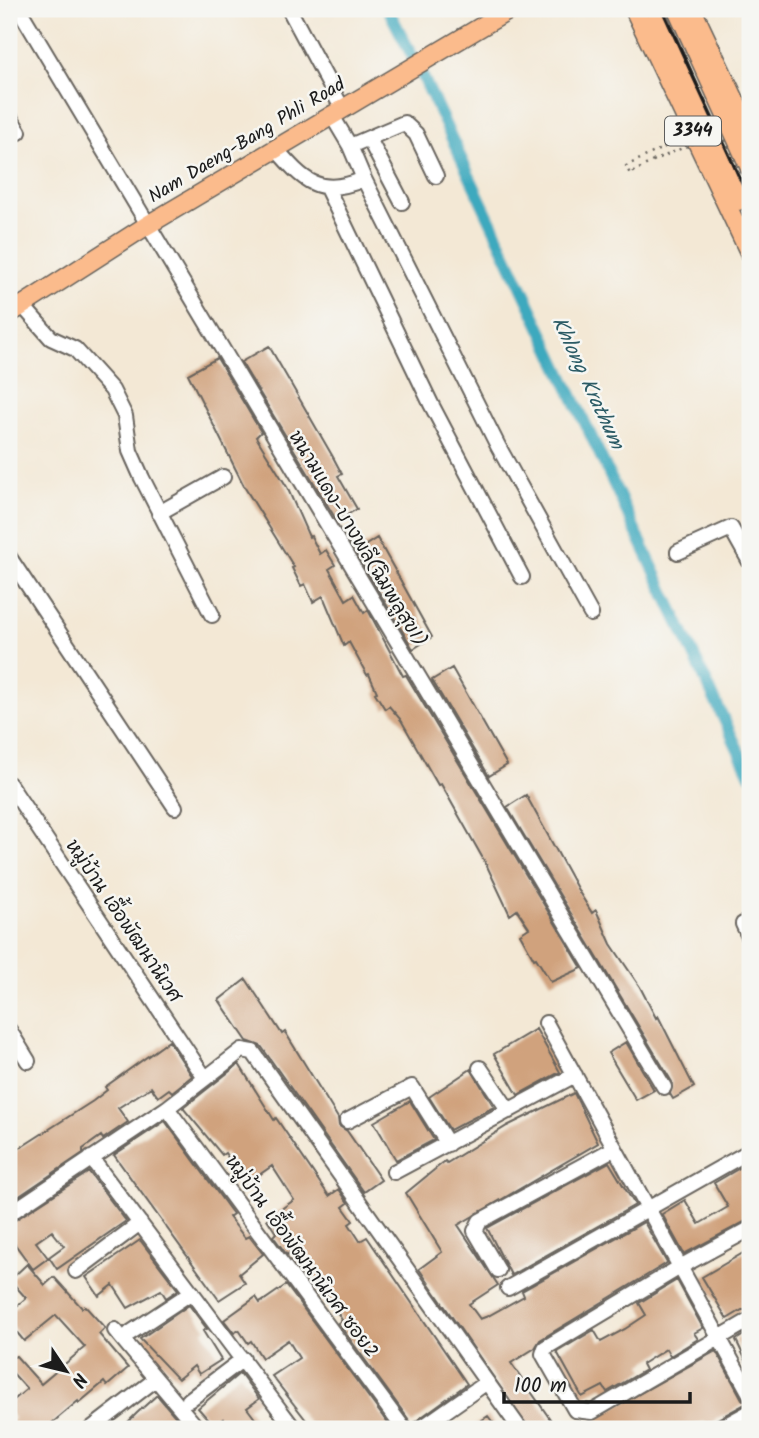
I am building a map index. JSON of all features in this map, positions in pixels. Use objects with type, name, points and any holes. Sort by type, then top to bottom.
[{"type":"main road","name":"Nam Daeng-Bang Phli Road","points":[[14,307],[275,148],[511,9]]},
{"type":"main road","name":"3344","points":[[677,9],[744,137]]},
{"type":"main road","name":"3344","points":[[692,9],[744,137],[750,167]]},
{"type":"main road","name":"3344","points":[[638,10],[750,254]]},
{"type":"main road","name":"3344","points":[[638,10],[717,153],[750,228]]},
{"type":"street","name":"หนามแดง-บางพลี(ฉิมพลูสุข1)","points":[[19,9],[146,226],[664,1087]]},
{"type":"street","points":[[289,9],[337,111],[364,179],[498,446],[591,614]]},
{"type":"street","points":[[9,116],[19,132]]},
{"type":"street","points":[[350,146],[404,123],[416,134],[436,176]]},
{"type":"street","points":[[369,139],[402,202]]},
{"type":"street","points":[[275,148],[297,174],[327,188],[345,187],[364,179]]},
{"type":"street","points":[[327,188],[431,404],[522,577]]},
{"type":"street","points":[[14,307],[51,338],[75,349],[112,390],[125,416],[130,451],[212,615]]},
{"type":"street","points":[[159,513],[223,477]]},
{"type":"street","points":[[678,552],[731,528],[750,562]]},
{"type":"street","points":[[9,557],[175,807]]},
{"type":"street","name":"หมู่บ้าน เอื้อพัฒนานิเวศ","points":[[9,784],[205,1078]]},
{"type":"street","points":[[743,924],[750,939]]},
{"type":"street","points":[[546,1023],[680,1267],[721,1336],[750,1394]]},
{"type":"street","points":[[9,1030],[28,1061]]},
{"type":"street","points":[[9,1214],[167,1108],[242,1050],[253,1052],[520,1429]]},
{"type":"street","points":[[480,1068],[509,1111]]},
{"type":"street","points":[[394,1172],[575,1075]]},
{"type":"street","points":[[347,1121],[412,1087],[448,1144]]},
{"type":"street","name":"หมู่บ้าน เอื้อพัฒนานิเวศ ซอย2","points":[[167,1108],[404,1429]]},
{"type":"street","points":[[498,1270],[475,1231],[480,1221],[615,1148]]},
{"type":"street","points":[[508,1288],[750,1152]]},
{"type":"street","points":[[90,1158],[294,1429]]},
{"type":"street","points":[[76,1271],[140,1223]]},
{"type":"street","points":[[750,1229],[680,1267],[545,1348],[542,1354],[575,1410],[592,1412],[750,1320]]},
{"type":"street","points":[[130,1333],[192,1292]]},
{"type":"street","points":[[115,1330],[198,1429]]},
{"type":"street","points":[[189,1399],[243,1359]]},
{"type":"street","points":[[91,1429],[156,1380]]},
{"type":"street","points":[[420,1429],[487,1382]]},
{"type":"street","points":[[719,1429],[750,1412]]},
{"type":"path","points":[[693,133],[626,166],[630,173],[721,131],[750,197]]},
{"type":"building","points":[[269,346],[333,457],[342,474],[338,476],[357,509],[337,521],[241,362]]},
{"type":"building","points":[[217,358],[261,432],[256,437],[287,487],[309,537],[311,536],[320,554],[326,550],[335,565],[329,569],[346,600],[354,595],[364,613],[368,610],[403,676],[406,675],[582,968],[551,982],[536,958],[534,959],[520,934],[529,928],[517,910],[510,915],[486,864],[441,784],[438,785],[401,720],[389,706],[385,709],[375,693],[377,692],[369,674],[367,675],[349,642],[344,646],[323,596],[313,602],[305,584],[301,586],[292,568],[294,567],[245,488],[188,374]]},
{"type":"building","points":[[377,538],[432,637],[413,649],[355,552]]},
{"type":"building","points":[[452,668],[507,765],[489,776],[432,680]]},
{"type":"building","points":[[526,795],[579,892],[592,913],[596,910],[611,944],[640,987],[656,1018],[658,1016],[694,1087],[673,1099],[670,1094],[672,1082],[507,807]]},
{"type":"building","points":[[246,979],[282,1034],[285,1032],[338,1118],[339,1126],[347,1131],[381,1180],[364,1192],[261,1046],[247,1041],[219,1000]]},
{"type":"building","points":[[536,1029],[560,1072],[518,1095],[494,1054]]},
{"type":"building","points":[[169,1041],[192,1076],[172,1092],[169,1089],[158,1097],[151,1087],[118,1108],[128,1122],[103,1139],[101,1136],[83,1149],[83,1153],[9,1203],[9,1155],[93,1101],[107,1090],[105,1087]]},
{"type":"building","points":[[626,1042],[654,1090],[636,1100],[608,1053]]},
{"type":"building","points":[[239,1064],[274,1120],[276,1118],[329,1196],[339,1189],[348,1203],[343,1207],[353,1221],[349,1224],[360,1241],[367,1237],[467,1384],[412,1424],[338,1323],[342,1320],[313,1273],[305,1278],[291,1252],[287,1255],[273,1236],[276,1233],[267,1219],[294,1200],[272,1166],[246,1184],[225,1153],[222,1155],[183,1108]]},
{"type":"building","points":[[471,1069],[494,1107],[450,1130],[429,1097]]},
{"type":"building","points":[[574,1093],[598,1143],[458,1225],[498,1285],[469,1304],[480,1319],[488,1316],[524,1296],[522,1291],[644,1222],[667,1263],[540,1340],[535,1348],[511,1363],[557,1429],[529,1429],[419,1269],[442,1252],[406,1193],[445,1161],[447,1163],[507,1126]]},
{"type":"building","points":[[410,1101],[434,1140],[396,1160],[374,1122]]},
{"type":"building","points":[[165,1121],[233,1214],[229,1217],[245,1238],[249,1236],[263,1254],[239,1274],[245,1283],[219,1300],[114,1155]]},
{"type":"building","points":[[609,1162],[635,1205],[511,1275],[487,1228]]},
{"type":"building","points":[[750,1162],[750,1219],[684,1254],[662,1214],[685,1200],[699,1224],[728,1207],[714,1183]]},
{"type":"building","points":[[89,1172],[126,1221],[57,1269],[49,1257],[64,1246],[52,1231],[36,1242],[48,1258],[33,1269],[9,1236],[9,1224]]},
{"type":"building","points":[[140,1240],[178,1290],[166,1298],[161,1290],[128,1308],[113,1285],[99,1296],[86,1277]]},
{"type":"building","points":[[750,1249],[750,1310],[742,1310],[727,1319],[702,1277]]},
{"type":"building","points":[[27,1264],[45,1285],[54,1277],[82,1308],[85,1306],[105,1328],[99,1334],[128,1368],[107,1386],[104,1382],[52,1423],[58,1429],[9,1429],[14,1418],[9,1412],[9,1404],[27,1389],[9,1369],[9,1359],[16,1356],[41,1384],[85,1347],[56,1315],[24,1341],[9,1323],[9,1313],[26,1298],[10,1280]]},
{"type":"building","points":[[677,1280],[703,1328],[694,1333],[698,1339],[670,1356],[666,1349],[642,1364],[645,1370],[607,1392],[603,1386],[582,1397],[557,1352],[594,1330],[601,1342],[625,1329],[646,1315],[639,1303]]},
{"type":"building","points":[[286,1285],[392,1429],[313,1429],[272,1376],[299,1358],[288,1340],[262,1358],[251,1341],[248,1343],[239,1330],[234,1333],[224,1320],[256,1297],[260,1303]]},
{"type":"building","points":[[189,1305],[207,1329],[203,1331],[221,1360],[199,1374],[194,1366],[178,1379],[140,1339]]},
{"type":"building","points":[[750,1331],[750,1369],[736,1340]]},
{"type":"building","points":[[716,1351],[742,1399],[747,1403],[714,1421],[709,1429],[704,1421],[688,1429],[576,1429]]},
{"type":"building","points":[[240,1373],[259,1399],[247,1408],[259,1424],[252,1429],[231,1429],[223,1419],[214,1426],[198,1408]]},
{"type":"building","points":[[157,1395],[186,1429],[121,1429],[137,1413]]},
{"type":"building","points":[[488,1416],[498,1429],[469,1429]]},
{"type":"waterway","name":"Khlong Krathum","points":[[388,9],[423,77],[750,775]]},
{"type":"railway","points":[[662,9],[750,200]]}]
